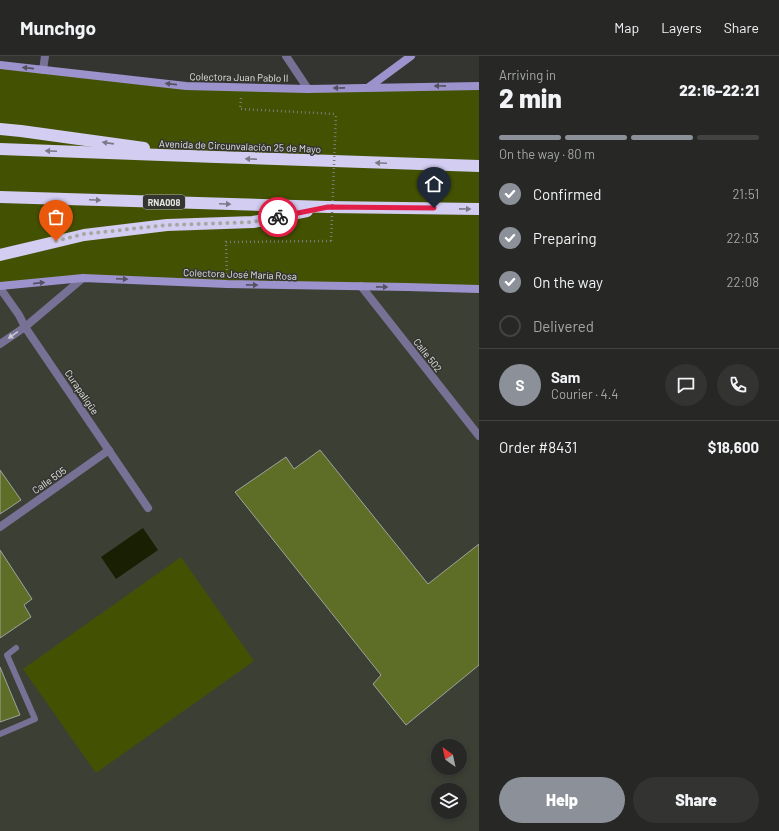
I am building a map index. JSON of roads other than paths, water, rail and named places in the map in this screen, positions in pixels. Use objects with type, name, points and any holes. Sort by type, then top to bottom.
[{"type":"highway","points":[[0,129],[216,157]]},
{"type":"highway","name":"Avenida de Circunvalación 25 de Mayo","points":[[0,149],[479,166]]},
{"type":"highway","name":"RNA008","points":[[0,197],[328,207],[479,209]]},
{"type":"highway","points":[[0,255],[84,234],[167,225],[253,222],[328,207]]},
{"type":"main road","points":[[369,87],[411,56]]},
{"type":"main road","name":"Colectora Juan Pablo II","points":[[0,65],[186,86],[308,89],[479,86]]},
{"type":"main road","name":"Colectora José María Rosa","points":[[0,287],[83,278],[227,284],[479,289]]},
{"type":"street","points":[[43,70],[45,56]]},
{"type":"street","points":[[286,56],[308,89]]},
{"type":"street","points":[[0,344],[25,327],[83,278]]},
{"type":"street","name":"Calle 502","points":[[361,286],[479,436]]},
{"type":"street","name":"Curapaligüe","points":[[0,287],[19,315],[25,327],[148,508]]},
{"type":"street","name":"Calle 505","points":[[0,527],[109,450]]},
{"type":"lane","points":[[0,734],[35,719],[7,655],[16,648]]}]
